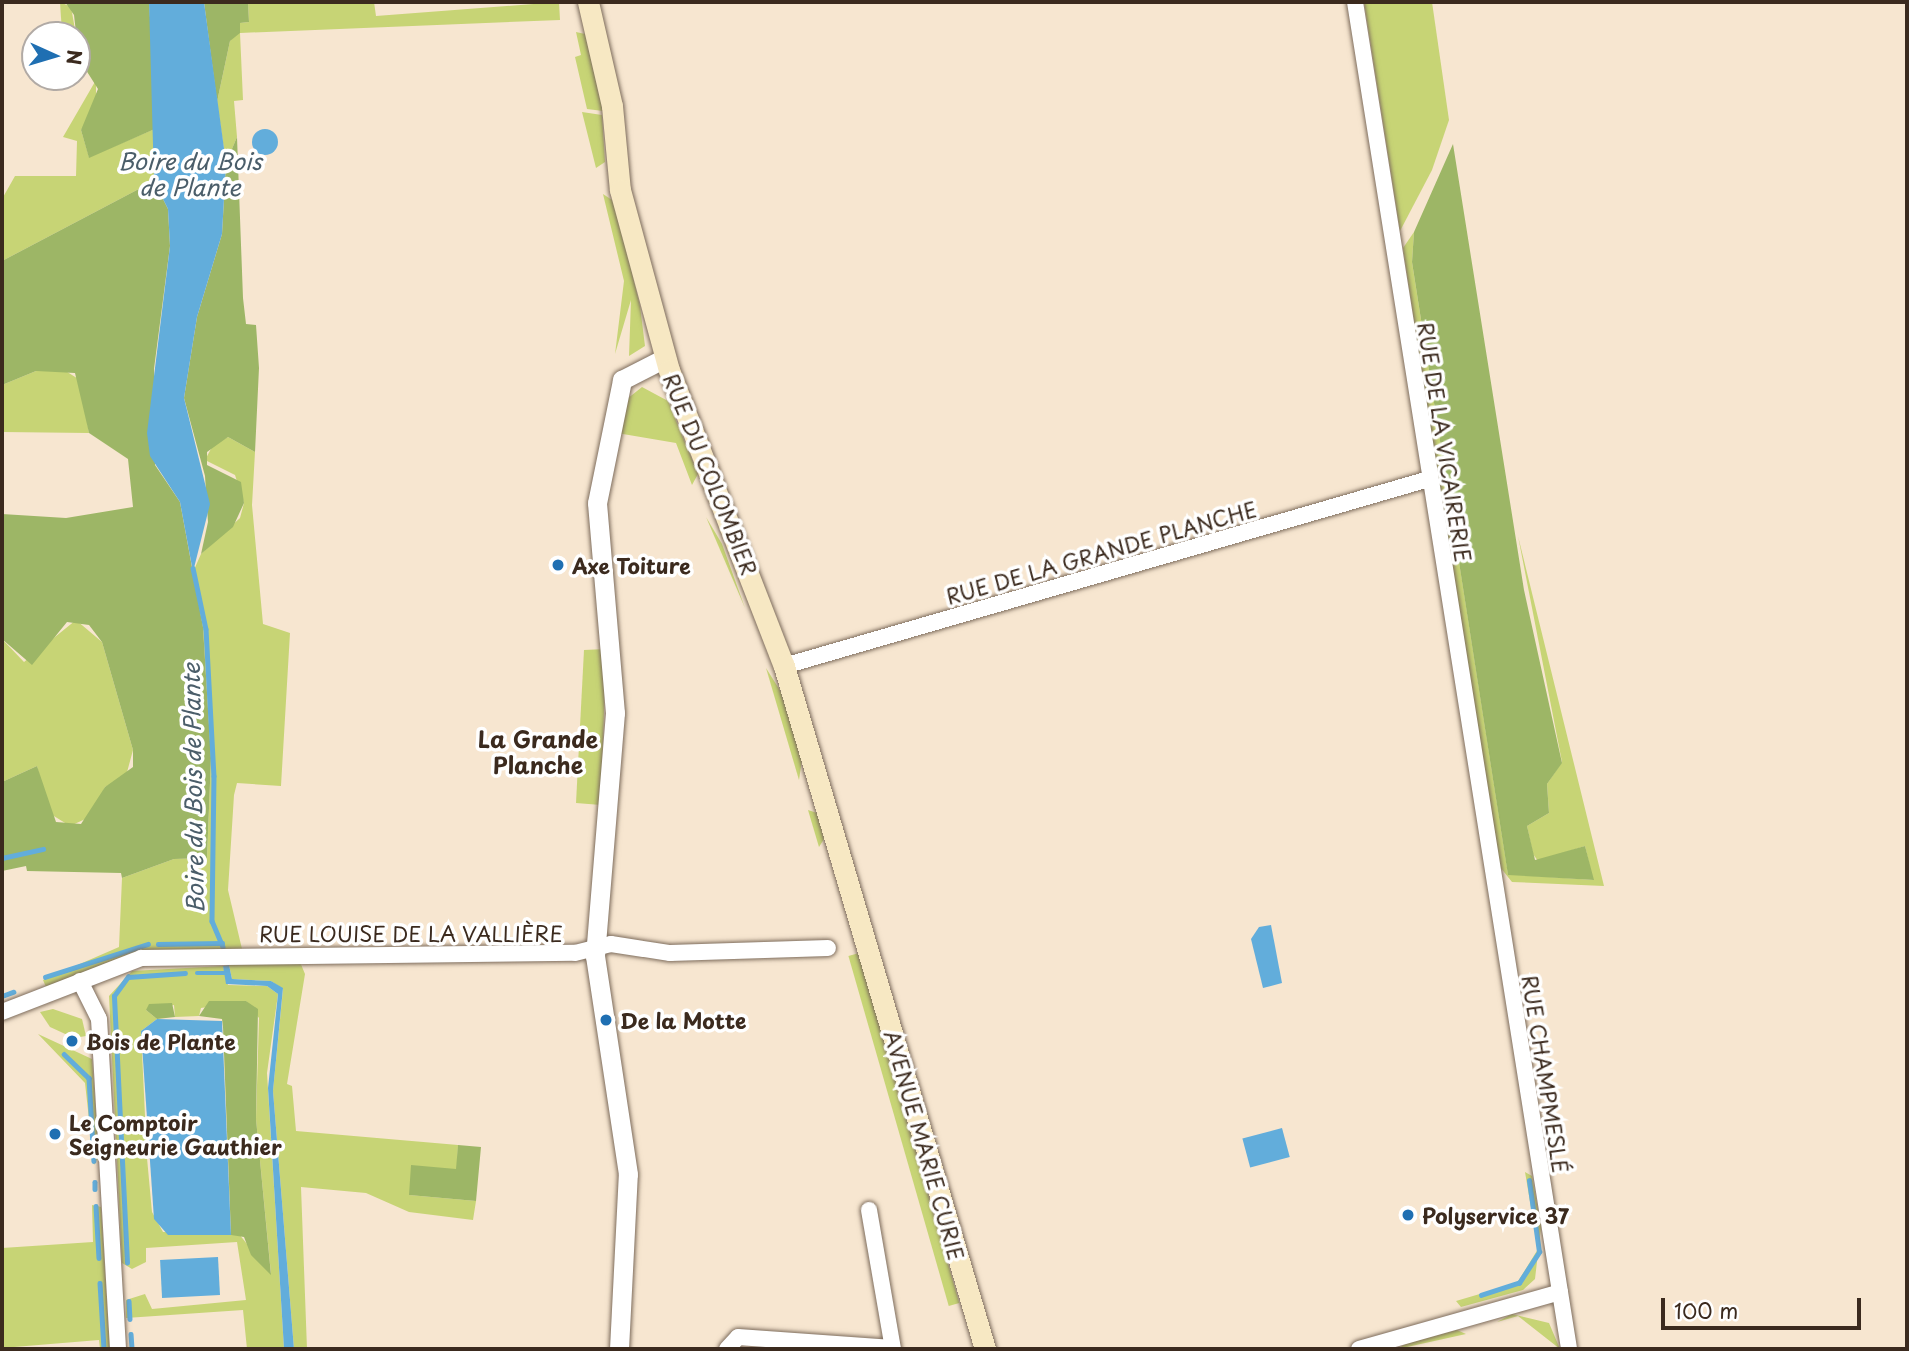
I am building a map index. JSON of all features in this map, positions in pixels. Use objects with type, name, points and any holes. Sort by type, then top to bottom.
[{"type":"main road","name":"RUE DU COLOMBIER","points":[[588,2],[612,106],[620,190],[667,364],[784,666],[865,940]]},
{"type":"main road","name":"AVENUE MARIE CURIE","points":[[865,940],[985,1349]]},
{"type":"street","name":"RUE DE LA VICAIRERIE","points":[[1355,2],[1494,888]]},
{"type":"street","points":[[619,1349],[628,1174],[595,947],[615,713],[597,503],[618,395],[627,373],[667,364]]},
{"type":"street","name":"RUE DE LA GRANDE PLANCHE","points":[[784,666],[1429,479]]},
{"type":"street","name":"RUE CHAMPMESLÉ","points":[[1494,888],[1569,1349]]},
{"type":"street","name":"RUE LOUISE DE LA VALLIÈRE","points":[[2,1012],[141,958],[641,944],[683,953],[828,948]]},
{"type":"street","points":[[80,981],[99,1019],[118,1349]]},
{"type":"street","points":[[727,1349],[738,1338],[893,1349],[869,1209]]},
{"type":"street","points":[[1359,1349],[1560,1292]]},
{"type":"green space","points":[[60,2],[71,7],[74,21],[61,21]]},
{"type":"green space","points":[[65,2],[149,2],[157,128],[89,158],[81,130],[98,89],[91,78],[91,21],[75,21],[74,15]]},
{"type":"green space","points":[[204,2],[248,2],[249,22],[240,23],[240,33],[230,41],[217,102]]},
{"type":"green space","points":[[248,2],[374,2],[376,16],[559,2],[560,20],[240,33],[243,100],[234,101],[237,137],[226,163],[217,102],[230,41],[240,23],[249,22]]},
{"type":"green space","points":[[1364,2],[1432,2],[1449,120],[1432,170],[1400,231]]},
{"type":"green space","points":[[576,32],[585,34],[603,111],[587,109],[575,57],[581,55]]},
{"type":"green space","points":[[96,80],[96,108],[81,130],[89,157],[157,128],[154,181],[2,261],[2,199],[15,176],[76,176],[77,141],[63,137]]},
{"type":"green space","points":[[582,112],[602,115],[605,162],[596,168]]},
{"type":"green space","points":[[237,137],[243,298],[246,324],[256,325],[259,368],[255,452],[228,437],[207,452],[207,465],[241,482],[244,503],[233,527],[201,554],[208,522],[205,476],[184,398],[197,317],[222,234],[226,163]]},
{"type":"green space","points":[[1453,144],[1524,590],[1562,763],[1547,784],[1549,813],[1527,826],[1535,860],[1585,846],[1594,880],[1508,875],[1412,262],[1414,232]]},
{"type":"green space","points":[[154,181],[168,209],[170,246],[154,369],[155,465],[180,502],[203,627],[211,758],[207,858],[174,859],[122,878],[121,873],[27,871],[26,866],[2,871],[2,782],[37,766],[56,822],[81,824],[105,787],[133,767],[133,750],[102,642],[89,625],[67,622],[32,665],[2,639],[2,514],[66,518],[133,507],[128,459],[89,433],[75,373],[36,371],[2,385],[2,261]]},
{"type":"green space","points":[[603,194],[615,202],[640,306],[645,346],[629,356],[631,300],[615,354],[624,281]]},
{"type":"green space","points":[[1414,232],[1412,262],[1508,874],[1593,880],[1585,846],[1538,861],[1533,854],[1527,826],[1549,813],[1547,784],[1562,762],[1518,536],[1604,886],[1512,882],[1496,862],[1403,248]]},
{"type":"green space","points":[[64,370],[80,380],[89,433],[2,432],[2,385],[36,371]]},
{"type":"green space","points":[[642,387],[668,401],[698,474],[692,485],[676,443],[617,433],[627,399]]},
{"type":"green space","points":[[228,437],[255,452],[252,505],[263,624],[290,633],[281,786],[237,783],[234,795],[228,890],[242,949],[132,953],[46,987],[43,980],[119,947],[122,878],[174,859],[207,858],[211,758],[203,627],[193,572],[201,554],[240,518],[244,503],[235,475],[205,460],[213,445]]},
{"type":"green space","points":[[706,517],[722,544],[745,608]]},
{"type":"green space","points":[[76,620],[102,642],[133,750],[126,776],[105,787],[92,816],[70,826],[49,813],[37,766],[2,782],[2,639],[24,662]]},
{"type":"green space","points":[[606,649],[601,805],[576,803],[584,650]]},
{"type":"green space","points":[[766,668],[781,692],[802,760],[799,780]]},
{"type":"green space","points":[[808,810],[817,813],[824,839],[819,847]]},
{"type":"green space","points":[[859,953],[959,1303],[949,1306],[848,956]]},
{"type":"green space","points":[[300,962],[305,974],[287,1084],[292,1086],[296,1131],[458,1145],[457,1169],[409,1195],[476,1201],[473,1220],[409,1212],[366,1193],[301,1187],[307,1349],[294,1349],[273,1091],[283,989],[271,981],[232,979],[229,965]]},
{"type":"green space","points":[[223,966],[228,985],[267,986],[278,994],[267,1073],[284,1349],[247,1349],[243,1310],[126,1318],[126,1300],[145,1294],[152,1309],[246,1300],[237,1242],[146,1248],[146,1262],[132,1269],[122,1263],[109,996],[132,971]],"holes":[[[246,1001],[259,1018],[256,1119],[271,1274],[239,1234],[163,1232],[152,1212],[141,1031],[157,1019],[146,1010],[174,1005],[175,1017],[199,1016],[201,1008]]]},
{"type":"green space","points":[[209,1001],[246,1001],[258,1009],[256,1119],[271,1275],[251,1255],[244,1237],[231,1235],[223,1027],[222,1019],[199,1016]]},
{"type":"green space","points":[[172,1003],[175,1017],[157,1019],[146,1010],[149,1004]]},
{"type":"green space","points":[[53,1009],[82,1019],[86,1036],[74,1038],[50,1027],[40,1012]]},
{"type":"green space","points":[[38,1034],[92,1059],[99,1156],[94,1165],[85,1083]]},
{"type":"green space","points":[[458,1145],[481,1147],[476,1201],[409,1195],[411,1165],[456,1169]]},
{"type":"green space","points":[[1525,1172],[1532,1176],[1541,1227],[1535,1279],[1523,1290],[1461,1307],[1456,1301],[1517,1283],[1538,1249]]},
{"type":"green space","points":[[92,1205],[101,1207],[110,1349],[100,1349],[99,1340],[2,1348],[2,1248],[93,1242]]},
{"type":"green space","points":[[1512,1314],[1549,1323],[1560,1349],[1518,1316],[1497,1322]]},
{"type":"green space","points":[[1457,1330],[1466,1334],[1398,1349],[1405,1344]]},
{"type":"water","name":"Boire du Bois de Plante","points":[[149,2],[204,2],[226,163],[222,234],[197,317],[184,398],[210,504],[193,572],[180,502],[150,456],[147,433],[170,246],[168,209],[154,181]]},
{"type":"water","points":[[265,129],[274,133],[278,142],[274,151],[265,155],[256,151],[252,142],[256,133]]},
{"type":"water","points":[[1271,925],[1282,983],[1263,988],[1251,939],[1259,927]]},
{"type":"water","points":[[229,965],[232,979],[271,981],[283,988],[273,1091],[294,1349],[284,1349],[268,1088],[278,994],[267,986],[226,984],[223,966]]},
{"type":"water","points":[[157,1019],[222,1021],[231,1235],[168,1235],[154,1219],[141,1031]]},
{"type":"water","points":[[1282,1128],[1290,1157],[1250,1168],[1242,1139]]},
{"type":"water","points":[[218,1257],[220,1295],[162,1298],[160,1260]]},
{"type":"waterway","name":"Boire du Bois de Plante","points":[[193,568],[206,629],[214,776],[212,921],[223,947]]},
{"type":"waterway","points":[[2,858],[43,849]]},
{"type":"waterway","points":[[158,944],[222,943]]},
{"type":"waterway","points":[[45,977],[148,944]]},
{"type":"waterway","points":[[127,1263],[114,996],[128,977],[185,973]]},
{"type":"waterway","points":[[197,973],[225,973]]},
{"type":"waterway","points":[[2,996],[13,992]]},
{"type":"waterway","points":[[64,1054],[89,1078]]},
{"type":"waterway","points":[[89,1078],[94,1161]]},
{"type":"waterway","points":[[1481,1295],[1519,1283],[1539,1252],[1529,1181]]},
{"type":"waterway","points":[[95,1182],[95,1189]]},
{"type":"waterway","points":[[96,1206],[99,1258]]},
{"type":"waterway","points":[[100,1283],[104,1349]]},
{"type":"waterway","points":[[129,1301],[130,1319]]},
{"type":"waterway","points":[[131,1334],[132,1349]]},
{"type":"place","name":"Axe Toiture","points":[[558,565]]},
{"type":"place","name":"De la Motte","points":[[606,1020]]},
{"type":"place","name":"Bois de Plante","points":[[72,1041]]},
{"type":"place","name":"Le Comptoir Seigneurie Gauthier","points":[[55,1134]]},
{"type":"place","name":"Polyservice 37","points":[[1408,1215]]},
{"type":"district","name":"La Grande Planche","points":[[538,752]]}]
